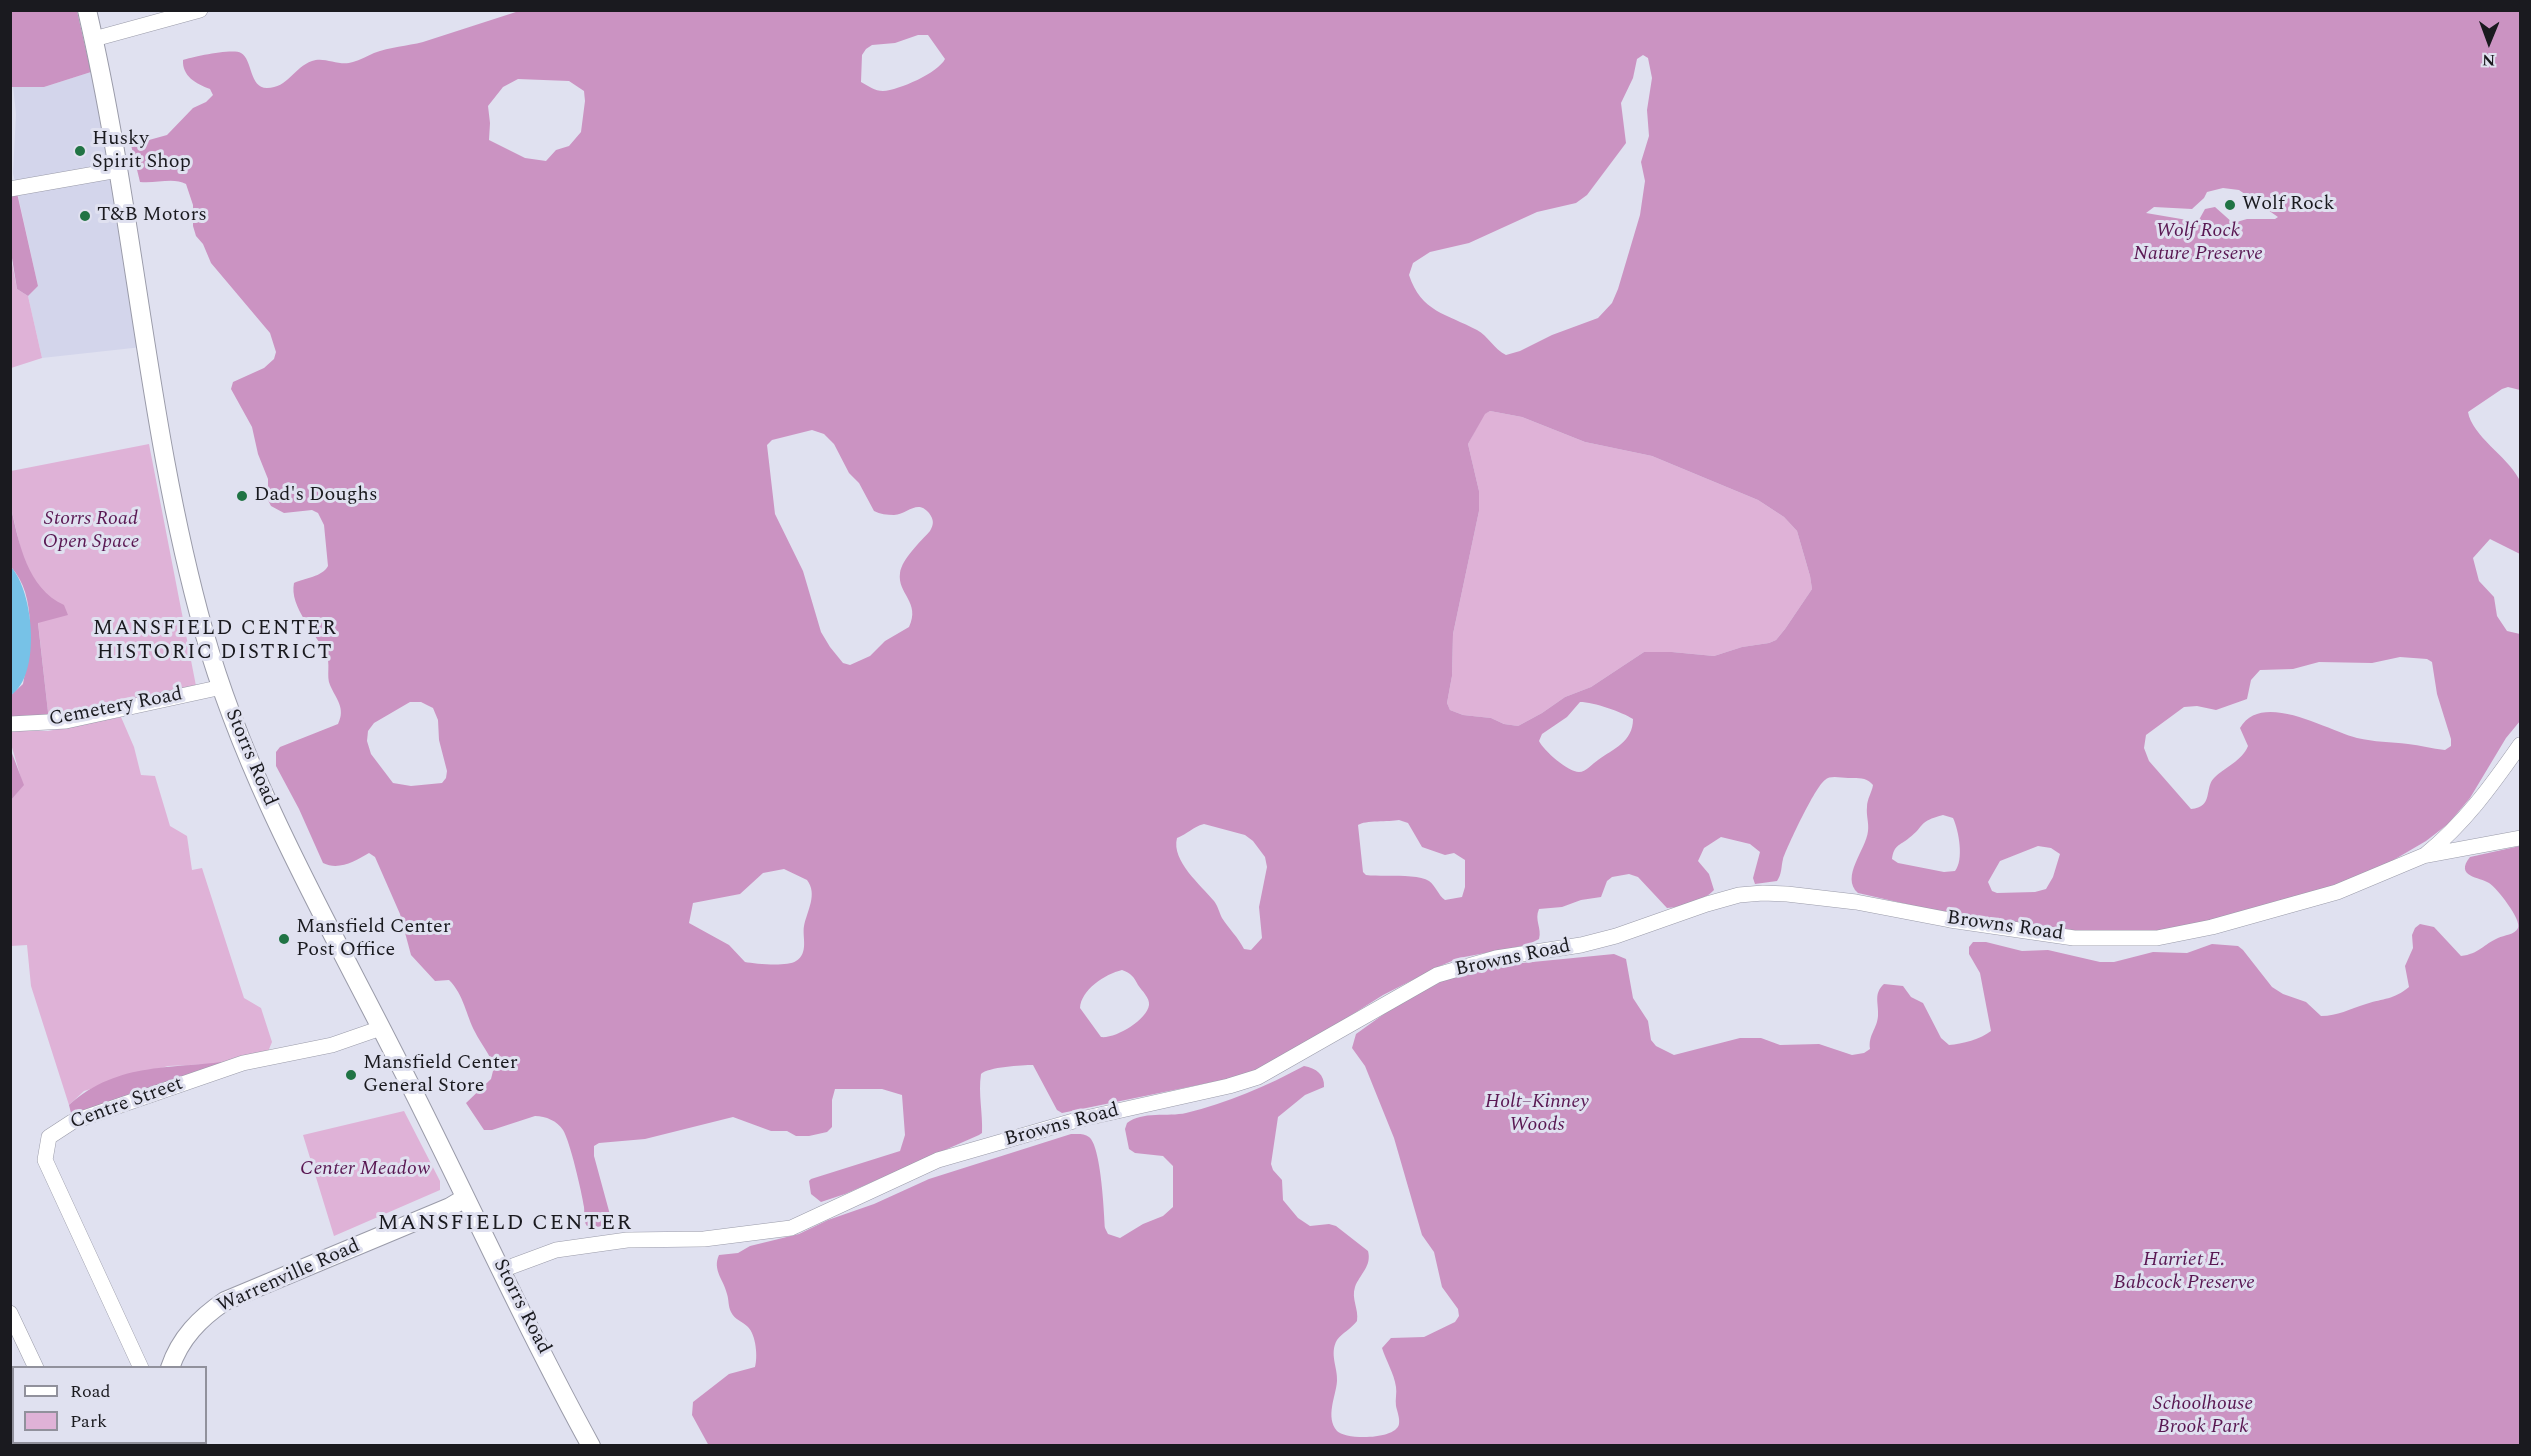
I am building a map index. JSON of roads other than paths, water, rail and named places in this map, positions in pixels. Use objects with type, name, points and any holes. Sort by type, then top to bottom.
[{"type":"main road","name":"Storrs Road","points":[[87,10],[118,170],[172,491],[187,566],[222,687],[272,810],[591,1446]]},
{"type":"main road","name":"Warrenville Road","points":[[171,1366],[180,1345],[190,1331],[201,1319],[225,1301],[450,1207],[465,1198]]},
{"type":"street","points":[[94,39],[200,10]]},
{"type":"street","points":[[10,189],[118,170]]},
{"type":"street","name":"Cemetery Road","points":[[10,724],[66,721],[222,687]]},
{"type":"street","points":[[2423,856],[2447,838],[2485,795],[2520,744]]},
{"type":"street","name":"Browns Road","points":[[502,1270],[556,1250],[627,1240],[704,1239],[791,1228],[938,1160],[1077,1120],[1229,1086],[1258,1077],[1437,975],[1496,958],[1581,945],[1616,936],[1723,899],[1763,893],[1787,894],[1856,902],[1950,920],[2074,938],[2157,938],[2212,927],[2318,898],[2423,856],[2520,838]]},
{"type":"street","name":"Centre Street","points":[[140,1366],[45,1160],[49,1137],[72,1122],[243,1064],[332,1045],[381,1028]]},
{"type":"street","points":[[10,1313],[35,1366]]},
{"type":"water","points":[[11,567],[25,595],[31,633],[27,670],[21,685],[11,695]]},
{"type":"place","name":"Husky Spirit Shop","points":[[80,151]]},
{"type":"place","name":"Wolf Rock","points":[[2230,205]]},
{"type":"place","name":"T&B Motors","points":[[85,216]]},
{"type":"place","name":"Dad's Doughs","points":[[242,496]]},
{"type":"place","name":"Mansfield Center Post Office","points":[[284,939]]},
{"type":"place","name":"Mansfield Center General Store","points":[[351,1075]]},
{"type":"district","name":"MANSFIELD CENTER HISTORIC DISTRICT","points":[[215,642]]},
{"type":"district","name":"MANSFIELD CENTER","points":[[505,1225]]},
{"type":"park label","name":"Wolf Rock Nature Preserve","points":[[2198,244]]},
{"type":"park label","name":"Storrs Road Open Space","points":[[91,532]]},
{"type":"park label","name":"Holt–Kinney Woods","points":[[1537,1114]]},
{"type":"park label","name":"Center Meadow","points":[[365,1170]]},
{"type":"park label","name":"Harriet E. Babcock Preserve","points":[[2184,1272]]},
{"type":"park label","name":"Schoolhouse Brook Park","points":[[2203,1416]]}]
